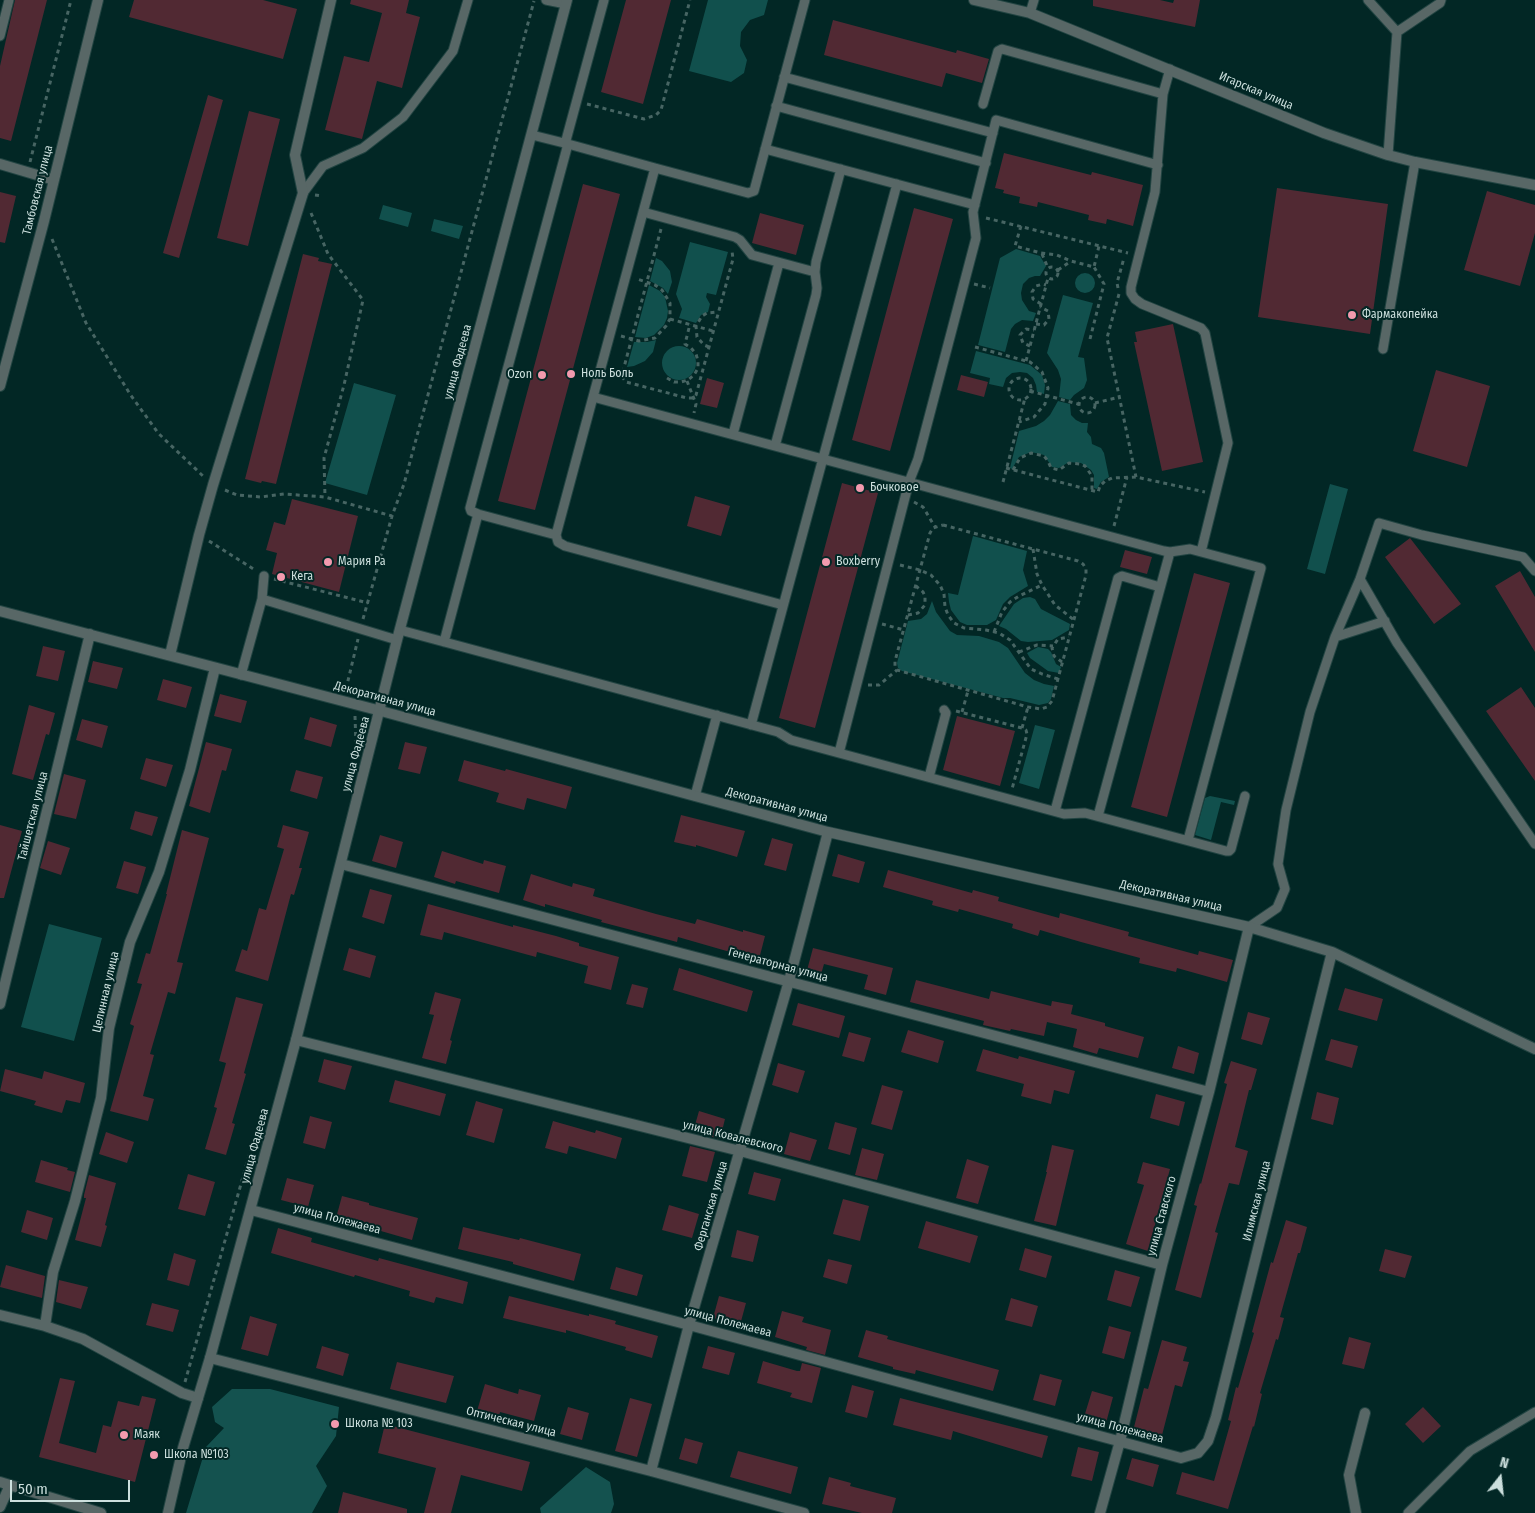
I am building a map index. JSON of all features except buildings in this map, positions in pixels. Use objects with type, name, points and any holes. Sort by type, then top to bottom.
[{"type":"street","name":"Тамбовская улица","points":[[0,386],[44,221],[98,0]]},
{"type":"street","points":[[170,655],[213,485],[303,193],[295,155],[331,0]]},
{"type":"street","name":"Игарская улица","points":[[974,0],[1030,13],[1324,133],[1388,155],[1535,185]]},
{"type":"street","name":"улица Фадеева","points":[[168,1513],[183,1448],[251,1210],[296,1040],[399,635],[567,2]]},
{"type":"street","points":[[0,164],[54,180]]},
{"type":"street","name":"Декоративная улица","points":[[0,611],[381,710],[828,832],[1249,927],[1332,952],[1535,1050]]},
{"type":"street","name":"Тайшетская улица","points":[[0,1004],[90,634]]},
{"type":"street","name":"Целинная улица","points":[[45,1326],[53,1272],[75,1201],[101,1098],[109,1028],[130,942],[159,872],[190,770],[215,668]]},
{"type":"street","name":"Ферганская улица","points":[[651,1471],[689,1325],[789,981],[828,832]]},
{"type":"street","name":"Генераторная улица","points":[[341,864],[1209,1092]]},
{"type":"street","name":"улица Ставского","points":[[1100,1513],[1120,1440],[1162,1265],[1209,1092],[1249,927]]},
{"type":"street","name":"Илимская улица","points":[[1198,1453],[1208,1441],[1216,1417],[1332,952]]},
{"type":"street","name":"улица Ковалевского","points":[[296,1040],[740,1151],[1162,1265]]},
{"type":"street","name":"улица Полежаева","points":[[251,1210],[689,1325],[1181,1458],[1198,1453]]},
{"type":"street","points":[[0,1315],[45,1326],[83,1339],[182,1393],[198,1398]]},
{"type":"street","name":"Оптическая улица","points":[[210,1358],[651,1471],[804,1513]]},
{"type":"street","points":[[1356,1513],[1349,1475],[1365,1413]]},
{"type":"street","points":[[0,1507],[5,1484],[101,1513]]},
{"type":"lane","points":[[0,36],[9,0]]},
{"type":"lane","points":[[303,193],[323,166],[363,148],[403,117],[453,52],[468,0]]},
{"type":"lane","points":[[546,0],[567,2]]},
{"type":"lane","points":[[556,535],[478,514],[471,511],[470,508],[604,0]]},
{"type":"lane","points":[[532,134],[752,193],[805,0]]},
{"type":"lane","points":[[1030,13],[1034,0]]},
{"type":"lane","points":[[1368,0],[1397,32],[1388,155]]},
{"type":"lane","points":[[1397,32],[1440,3],[1441,0]]},
{"type":"lane","points":[[983,104],[998,51],[1002,48],[1163,94]]},
{"type":"lane","points":[[1170,69],[1163,94],[1156,192],[1131,293],[1134,299],[1142,304],[1201,328],[1205,333],[1228,443],[1201,552]]},
{"type":"lane","points":[[784,77],[993,134]]},
{"type":"lane","points":[[776,106],[986,163]]},
{"type":"lane","points":[[839,753],[909,482],[918,459],[976,238],[973,217],[975,205],[996,120],[1158,165]]},
{"type":"lane","points":[[765,149],[975,205]]},
{"type":"lane","points":[[1383,349],[1415,162]]},
{"type":"lane","points":[[655,168],[556,535],[558,542],[565,546],[783,605]]},
{"type":"lane","points":[[775,446],[816,295],[815,272],[841,169]]},
{"type":"lane","points":[[751,725],[897,184]]},
{"type":"lane","points":[[643,212],[735,237],[752,254],[815,272]]},
{"type":"lane","points":[[733,434],[779,263]]},
{"type":"lane","points":[[593,397],[1170,552],[1186,548],[1261,568],[1188,840]]},
{"type":"lane","points":[[444,642],[478,514]]},
{"type":"lane","points":[[1249,927],[1277,908],[1285,889],[1278,864],[1286,810],[1310,712],[1335,637],[1360,579],[1379,523],[1524,556],[1535,571]]},
{"type":"lane","points":[[1098,816],[1170,552]]},
{"type":"lane","points":[[241,675],[262,599],[264,576]]},
{"type":"lane","points":[[1055,811],[1118,578],[1122,576],[1160,587]]},
{"type":"lane","points":[[1360,579],[1398,643],[1535,844]]},
{"type":"lane","points":[[262,599],[360,628],[444,642],[717,715],[778,732],[791,740],[1055,811],[1069,814],[1082,812],[1229,851],[1245,796]]},
{"type":"lane","points":[[1335,637],[1384,621]]},
{"type":"lane","points":[[929,777],[945,710]]},
{"type":"lane","points":[[695,796],[717,715]]},
{"type":"lane","points":[[1408,1513],[1470,1451],[1535,1412]]},
{"type":"path","points":[[27,172],[71,0]]},
{"type":"path","points":[[356,747],[354,710],[346,689],[360,628],[392,516],[404,484],[534,0]]},
{"type":"path","points":[[577,101],[644,120],[656,116],[660,110],[690,0]]},
{"type":"path","points":[[303,193],[322,196]]},
{"type":"path","points":[[303,193],[328,254],[363,300],[344,385],[324,458],[325,497]]},
{"type":"path","points":[[985,217],[1139,256]]},
{"type":"path","points":[[44,221],[61,258],[86,323],[130,394],[158,433],[213,485],[237,495],[261,497],[284,494],[325,497],[392,516]]},
{"type":"path","points":[[1021,226],[1016,246],[1057,255],[1094,267]]},
{"type":"path","points":[[662,228],[623,371],[623,378],[626,382],[687,398],[694,398]]},
{"type":"path","points":[[1090,339],[1104,284],[1094,267],[1099,246]]},
{"type":"path","points":[[694,398],[733,259],[732,250],[729,247]]},
{"type":"path","points":[[1026,361],[1048,278],[1046,271],[1048,268],[1041,253]]},
{"type":"path","points":[[1126,253],[1117,283],[1119,293],[1107,338],[1136,477]]},
{"type":"path","points":[[1058,270],[1071,261]]},
{"type":"path","points":[[1048,268],[1052,266],[1058,270]]},
{"type":"path","points":[[1048,278],[1052,280],[1056,278],[1059,275],[1058,270]]},
{"type":"path","points":[[632,339],[647,340],[655,338],[670,319],[671,311],[667,296],[655,285],[647,282]]},
{"type":"path","points":[[1036,324],[1044,325],[1050,319],[1048,310],[1033,299],[1032,292],[1036,286],[1046,285]]},
{"type":"path","points":[[709,347],[696,337],[696,326],[702,316],[718,312]]},
{"type":"path","points":[[670,319],[713,331]]},
{"type":"path","points":[[667,378],[674,382],[687,381],[698,368],[696,354],[684,344],[690,324]]},
{"type":"path","points":[[1030,346],[1023,343],[1020,336],[1026,329],[1034,330]]},
{"type":"path","points":[[975,347],[1026,361],[1037,366],[1042,372],[1046,380],[1048,396],[1045,404],[1034,416],[1019,422]]},
{"type":"path","points":[[1003,482],[1025,398],[1030,391],[1028,382],[1024,379],[1020,378],[1011,382],[1009,386],[1011,396],[1020,400],[1025,398]]},
{"type":"path","points":[[687,381],[696,404],[691,423]]},
{"type":"path","points":[[1030,391],[1078,404]]},
{"type":"path","points":[[1078,404],[1081,399],[1089,396],[1095,403]]},
{"type":"path","points":[[1095,403],[1120,397]]},
{"type":"path","points":[[1078,404],[1081,411],[1089,413],[1095,407],[1095,403]]},
{"type":"path","points":[[1013,470],[1020,458],[1031,453],[1044,456],[1051,468],[1059,470],[1069,463],[1080,464],[1085,466],[1092,476],[1092,491]]},
{"type":"path","points":[[1006,468],[1098,492],[1100,486],[1105,481],[1112,478],[1136,477],[1215,494]]},
{"type":"path","points":[[1118,510],[1127,477]]},
{"type":"path","points":[[905,500],[920,504],[935,527]]},
{"type":"path","points":[[943,525],[1078,561],[1086,569],[1052,702],[1047,706],[1040,709],[1028,707],[897,670],[895,661],[930,533],[935,527],[943,525]]},
{"type":"path","points":[[199,535],[264,576],[368,603]]},
{"type":"path","points":[[1033,549],[1034,562],[1042,585],[1055,605],[1074,620]]},
{"type":"path","points":[[889,562],[920,570],[931,575],[940,585],[944,594],[945,607],[954,623],[964,628],[994,632],[1010,640],[1031,668],[1058,679]]},
{"type":"path","points":[[994,632],[1002,612],[1010,602],[1042,585]]},
{"type":"path","points":[[908,615],[918,613],[925,605],[925,596],[920,588],[916,586]]},
{"type":"path","points":[[873,622],[904,630]]},
{"type":"path","points":[[1062,662],[1054,656],[1053,646],[1058,639],[1069,637]]},
{"type":"path","points":[[1019,652],[1025,648],[1037,645],[1053,646]]},
{"type":"path","points":[[857,682],[877,686],[897,670]]},
{"type":"path","points":[[962,712],[968,691]]},
{"type":"path","points":[[1022,728],[1028,707]]},
{"type":"path","points":[[945,710],[962,712],[1026,730],[1027,734],[1010,799]]},
{"type":"path","points":[[182,1393],[252,1145]]},
{"type":"shaded area","points":[[708,0],[768,0],[764,15],[750,20],[741,32],[740,46],[747,60],[744,73],[731,82],[689,71]]},
{"type":"shaded area","points":[[383,205],[412,213],[408,227],[379,219]]},
{"type":"shaded area","points":[[434,219],[463,226],[459,239],[431,231]]},
{"type":"shaded area","points":[[690,242],[728,252],[716,295],[707,293],[706,297],[710,304],[708,312],[701,315],[696,323],[679,318],[682,309],[676,294]]},
{"type":"shaded area","points":[[1016,249],[1040,256],[1046,266],[1040,276],[1029,278],[1023,284],[1022,300],[1029,311],[1036,313],[1033,321],[1022,320],[1011,329],[1005,352],[978,345],[1000,258]]},
{"type":"shaded area","points":[[656,258],[662,261],[670,271],[672,282],[668,294],[663,288],[650,281]]},
{"type":"shaded area","points":[[1085,273],[1092,276],[1095,283],[1092,290],[1085,293],[1078,290],[1075,283],[1078,276]]},
{"type":"shaded area","points":[[649,285],[660,291],[665,297],[668,311],[667,318],[664,325],[654,335],[646,338],[635,337]]},
{"type":"shaded area","points":[[1063,295],[1093,303],[1078,357],[1084,358],[1087,380],[1084,388],[1070,400],[1059,397],[1061,379],[1058,370],[1047,353]]},
{"type":"shaded area","points":[[656,340],[653,352],[645,361],[627,367],[634,342]]},
{"type":"shaded area","points":[[679,346],[691,351],[696,363],[691,375],[679,380],[667,375],[662,363],[667,351]]},
{"type":"shaded area","points":[[976,351],[1030,365],[1042,375],[1045,385],[1044,394],[1037,392],[1033,378],[1027,373],[1012,373],[1006,378],[1003,387],[989,384],[990,378],[970,373]]},
{"type":"shaded area","points":[[354,383],[396,395],[367,495],[325,483]]},
{"type":"shaded area","points":[[1058,401],[1070,404],[1071,415],[1076,420],[1088,423],[1087,432],[1091,437],[1092,444],[1101,448],[1104,453],[1109,477],[1101,482],[1097,489],[1094,488],[1094,475],[1091,470],[1081,463],[1069,462],[1059,468],[1052,467],[1044,455],[1031,452],[1019,457],[1012,469],[1010,468],[1019,431],[1036,426],[1044,421]]},
{"type":"shaded area","points":[[1330,484],[1348,489],[1325,574],[1307,569]]},
{"type":"shaded area","points":[[973,536],[1027,551],[1023,570],[1028,586],[1010,597],[1003,604],[996,620],[987,625],[967,625],[960,622],[951,610],[949,602],[948,593],[958,595]]},
{"type":"shaded area","points":[[1030,597],[1035,599],[1041,609],[1070,624],[1069,630],[1052,640],[1028,642],[1021,641],[999,626],[1014,604],[1023,598]]},
{"type":"shaded area","points":[[932,601],[936,612],[950,631],[957,635],[979,636],[999,642],[1008,648],[1025,673],[1034,680],[1054,686],[1048,703],[1039,705],[1003,698],[902,671],[898,668],[897,663],[908,621],[921,619],[927,614]]},
{"type":"shaded area","points":[[1038,647],[1048,649],[1051,652],[1056,664],[1061,667],[1059,673],[1048,671],[1030,658],[1027,653]]},
{"type":"shaded area","points":[[1035,725],[1055,730],[1039,789],[1019,783]]},
{"type":"shaded area","points":[[1210,796],[1235,801],[1234,805],[1221,802],[1211,840],[1195,835],[1205,798]]},
{"type":"shaded area","points":[[49,924],[102,938],[74,1041],[21,1027]]},
{"type":"shaded area","points":[[232,1389],[270,1389],[339,1407],[336,1436],[316,1466],[327,1486],[312,1513],[186,1513],[206,1447],[224,1428],[215,1422],[212,1407]]},
{"type":"shaded area","points":[[586,1467],[610,1482],[614,1504],[611,1513],[541,1513],[540,1508]]},
{"type":"place","name":"Фармакопейка","points":[[1352,315]]},
{"type":"place","name":"Ноль Боль","points":[[571,374]]},
{"type":"place","name":"Ozon","points":[[542,375]]},
{"type":"place","name":"Бочковое","points":[[860,488]]},
{"type":"place","name":"Мария Ра","points":[[328,562]]},
{"type":"place","name":"Boxberry","points":[[826,562]]},
{"type":"place","name":"Кега","points":[[281,577]]},
{"type":"place","name":"Школа № 103","points":[[335,1424]]},
{"type":"place","name":"Маяк","points":[[124,1435]]},
{"type":"place","name":"Школа №103","points":[[154,1455]]}]
